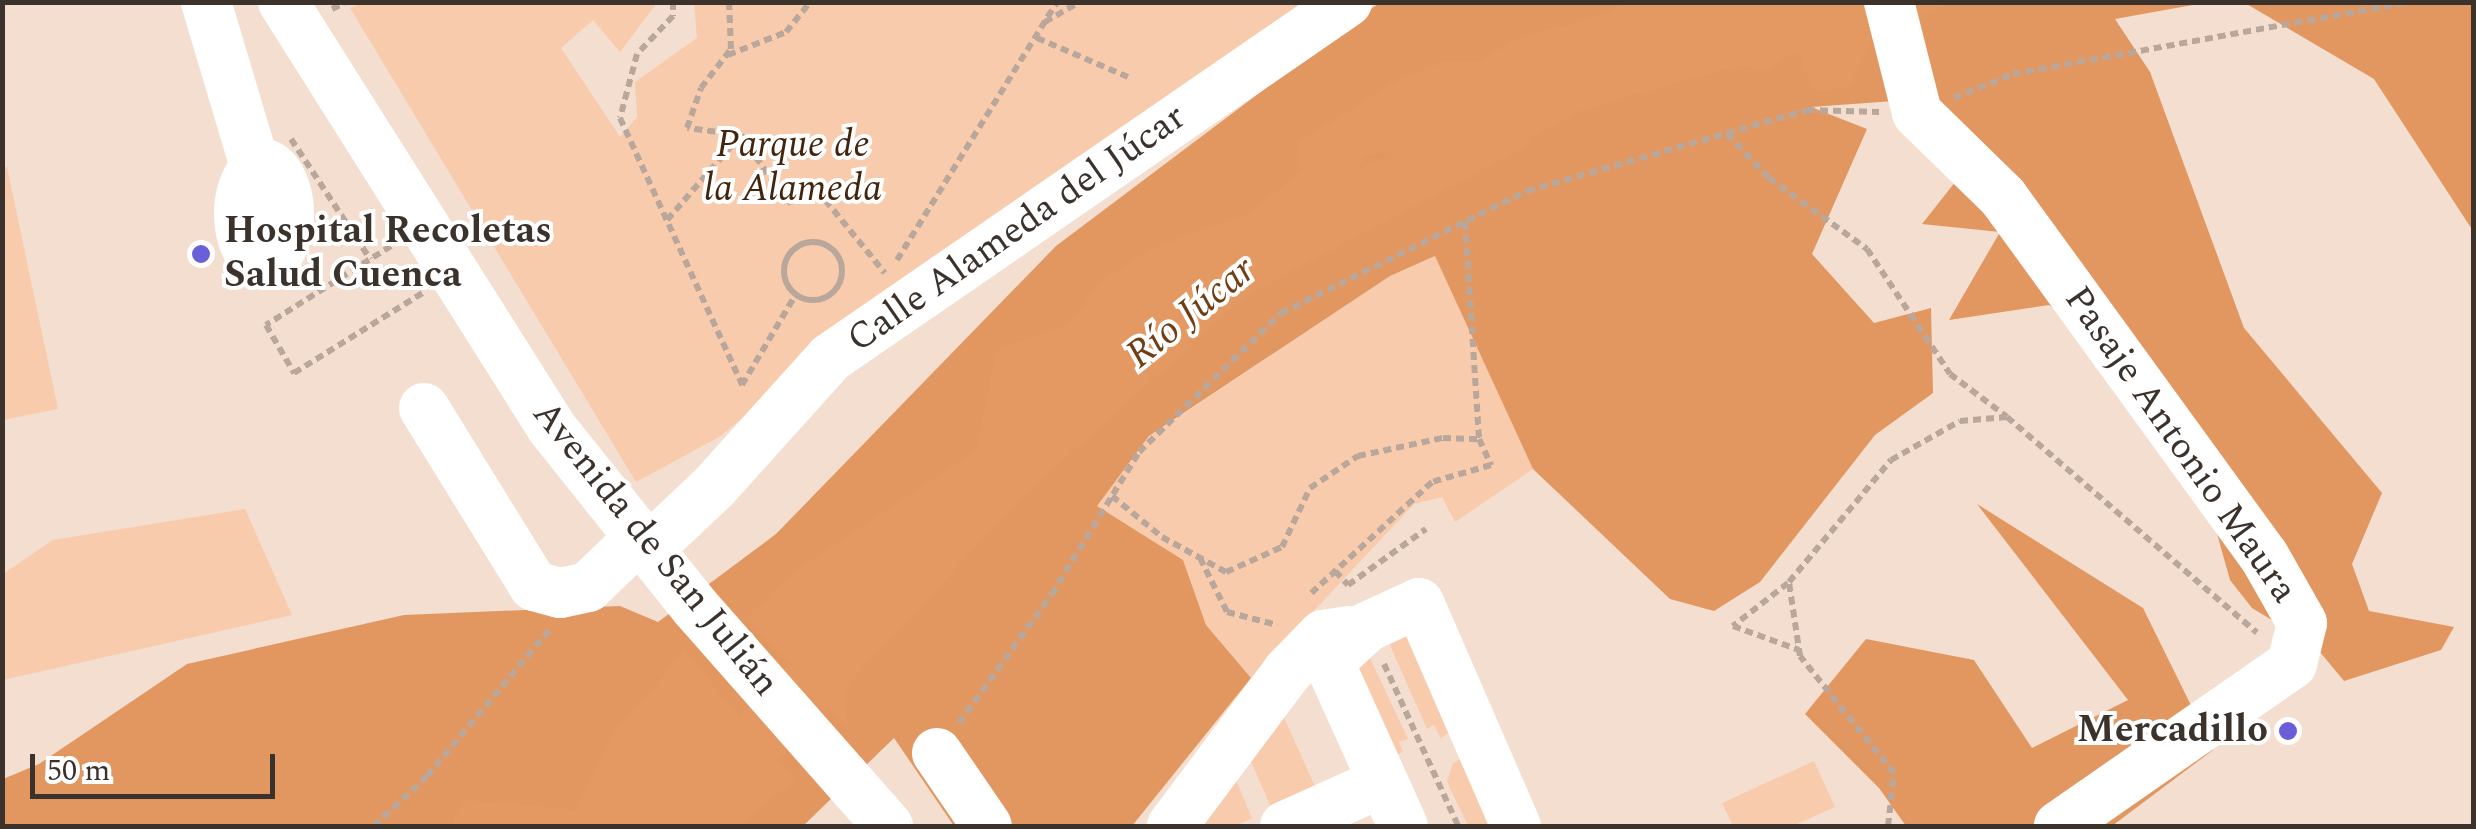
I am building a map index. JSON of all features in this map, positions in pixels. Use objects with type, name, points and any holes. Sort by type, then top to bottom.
[{"type":"street","points":[[206,2],[274,153]]},
{"type":"street","name":"Avenida de San Julián","points":[[283,2],[454,273],[605,499],[696,609],[888,826]]},
{"type":"street","name":"Calle Alameda del Júcar","points":[[588,588],[714,486],[830,358],[1348,2]]},
{"type":"street","points":[[1889,2],[1917,113]]},
{"type":"street","name":"Pasaje Antonio Maura","points":[[1917,113],[2003,197],[2264,556],[2302,623],[2292,664]]},
{"type":"street","points":[[424,408],[534,586],[560,593],[588,588]]},
{"type":"street","points":[[605,499],[650,500],[714,486]]},
{"type":"street","name":"Calle Alameda del Júcar","points":[[696,609],[688,556],[714,486]]},
{"type":"street","points":[[1172,826],[1286,672],[1323,634],[1358,606],[1418,602],[1516,826]]},
{"type":"street","points":[[1358,606],[1329,662],[1403,826]]},
{"type":"street","points":[[2060,826],[2292,664]]},
{"type":"street","points":[[937,752],[988,826]]},
{"type":"street","points":[[1285,826],[1384,782]]},
{"type":"path","points":[[673,2],[673,16],[637,54],[620,118],[742,385],[796,294]]},
{"type":"path","points":[[726,56],[729,2]]},
{"type":"path","points":[[810,2],[786,32],[726,56],[701,88],[686,128],[741,136],[788,203],[816,190],[884,274],[1057,2]]},
{"type":"path","points":[[1045,22],[1079,2]]},
{"type":"path","points":[[937,752],[1052,594],[1139,452],[1281,313],[1527,192],[1807,110],[1917,113],[2013,74],[2412,2]]},
{"type":"path","points":[[1037,38],[1128,77]]},
{"type":"path","points":[[1727,134],[1769,178],[1866,249],[1950,374],[2006,417],[2292,664]]},
{"type":"path","points":[[666,220],[741,136]]},
{"type":"path","points":[[274,153],[370,258]]},
{"type":"path","points":[[1306,598],[1432,482],[1491,465],[1478,439],[1465,222]]},
{"type":"path","points":[[424,225],[266,325],[294,374],[454,273]]},
{"type":"path","points":[[809,242],[828,246],[840,261],[836,287],[813,300],[796,294],[784,269],[792,251],[809,242]]},
{"type":"path","points":[[1800,650],[1733,626],[1789,582],[1891,460],[1960,421],[2006,417]]},
{"type":"path","points":[[1112,496],[1162,538],[1226,572],[1282,548],[1310,488],[1358,456],[1443,438],[1478,439]]},
{"type":"path","points":[[1358,606],[1426,528]]},
{"type":"path","points":[[1200,558],[1227,612],[1277,625],[1292,612]]},
{"type":"path","points":[[1336,571],[1358,606],[1458,826]]},
{"type":"path","points":[[1789,582],[1800,650],[1894,774],[1888,826]]},
{"type":"path","points":[[374,826],[427,776],[588,588]]},
{"type":"path","points":[[1384,782],[1476,734]]},
{"type":"green space","name":"Parque de la Alameda","points":[[365,2],[657,3],[620,52],[593,20],[561,48],[620,137],[637,117],[635,82],[697,38],[694,3],[1332,3],[968,234],[719,437],[636,482],[350,8]]},
{"type":"green space","points":[[7,167],[58,409],[3,420],[2,168]]},
{"type":"green space","points":[[1436,256],[1533,469],[1455,522],[1442,497],[1414,504],[1251,678],[1206,625],[1183,560],[1096,506],[1149,437],[1390,276]]},
{"type":"green space","points":[[245,509],[292,615],[3,680],[3,574],[53,540]]},
{"type":"green space","points":[[1385,634],[1406,635],[1451,731],[1441,738],[1434,725],[1427,729]]},
{"type":"green space","points":[[1363,643],[1408,739],[1399,742],[1403,752],[1391,757],[1349,653]]},
{"type":"green space","points":[[1277,702],[1317,791],[1273,812],[1239,734]]},
{"type":"green space","points":[[1462,758],[1493,826],[1468,826],[1447,782],[1453,763]]},
{"type":"green space","points":[[1228,761],[1252,818],[1235,826],[1183,826]]},
{"type":"green space","points":[[1814,761],[1835,807],[1792,826],[1733,826],[1722,803]]},
{"type":"shaded area","points":[[1379,3],[2204,3],[2115,19],[2150,72],[2244,328],[2382,493],[2352,564],[2369,611],[2454,627],[2441,650],[2344,681],[2315,646],[2252,608],[2230,580],[2214,523],[2144,363],[2049,305],[1949,320],[2000,232],[1922,224],[1971,162],[1894,101],[1811,107],[1867,129],[1812,254],[1874,323],[1931,308],[1933,393],[1875,435],[1760,582],[1714,611],[1670,599],[1533,469],[1435,256],[1390,276],[1149,436],[1097,506],[1183,560],[1206,625],[1251,678],[1132,826],[954,826],[894,738],[803,826],[3,826],[3,779],[39,764],[187,664],[404,615],[620,606],[658,622],[776,534],[1056,246]]},
{"type":"shaded area","points":[[1622,3],[1953,3],[1876,33],[1850,87],[1813,91],[1798,50],[1763,71],[1748,65],[1582,110],[1484,163],[1452,167],[1412,152],[1366,154],[1320,239],[1260,282],[1198,310],[1181,300],[1162,350],[1095,418],[1065,400],[1057,457],[944,576],[939,554],[907,556],[907,605],[843,689],[849,729],[747,617],[792,573],[976,450],[997,350],[1069,324],[1103,279],[1156,247],[1252,212],[1300,171],[1298,143],[1399,79],[1444,62],[1479,62],[1516,39],[1610,13]]},
{"type":"shaded area","points":[[2245,3],[2473,3],[2473,231],[2374,79]]},
{"type":"shaded area","points":[[1977,504],[2143,608],[2213,750],[2112,826],[1906,826],[1879,788],[1805,714],[1866,639],[1974,660],[2032,748],[2128,700]]},
{"type":"shaded area","points":[[684,651],[796,780],[737,826],[457,826],[453,818],[465,800],[576,810],[612,736]]},
{"type":"waterway","name":"Río Júcar","points":[[678,826],[1001,477],[1230,271],[1505,125]]},
{"type":"place","name":"Hospital Recoletas Salud Cuenca","points":[[201,254]]},
{"type":"place","name":"Mercadillo","points":[[2288,731]]}]
